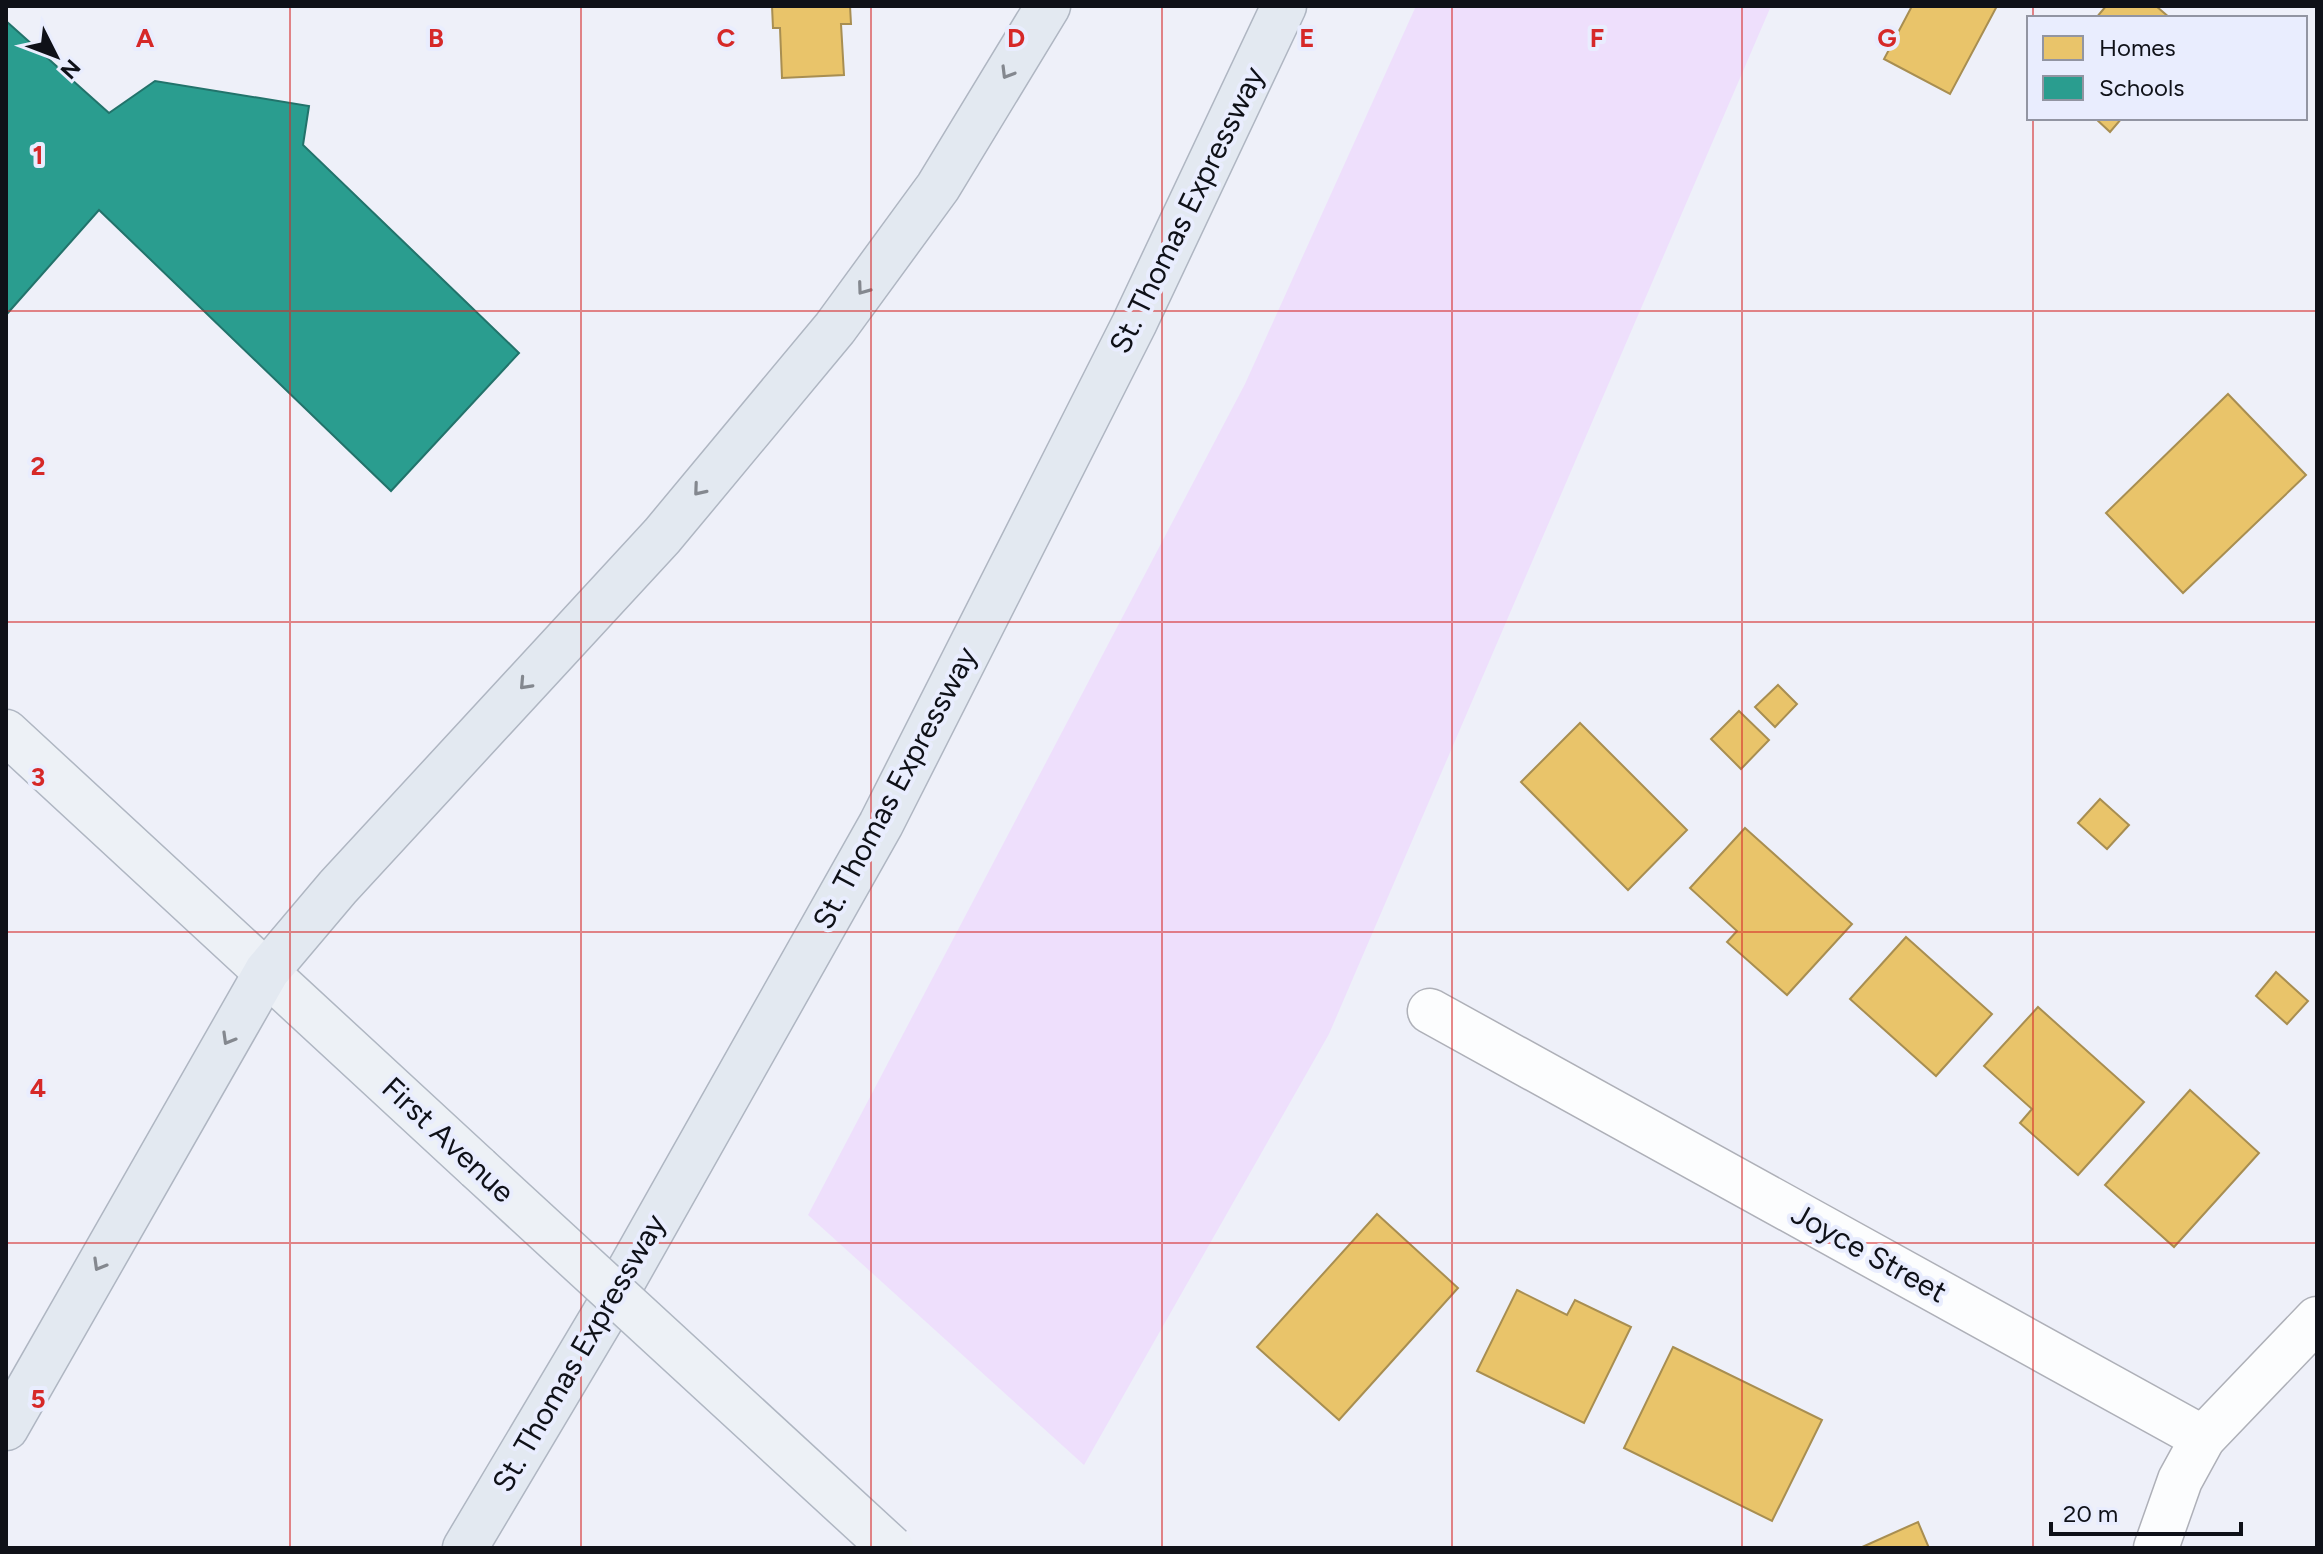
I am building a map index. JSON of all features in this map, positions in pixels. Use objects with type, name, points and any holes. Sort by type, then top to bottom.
[{"type":"highway","points":[[6,1428],[267,971],[338,887],[662,536],[835,328],[938,187],[1048,6]]},
{"type":"highway","name":"St. Thomas Expressway","points":[[465,1548],[612,1301],[881,824],[1134,324],[1284,6]]},
{"type":"main road","name":"First Avenue","points":[[6,732],[891,1548]]},
{"type":"street","name":"Joyce Street","points":[[1430,1011],[2203,1438]]},
{"type":"street","points":[[2156,1548],[2180,1480],[2203,1438],[2317,1319]]},
{"type":"shaded area","points":[[1416,6],[1771,6],[1329,1034],[1084,1465],[808,1215],[1245,384]]},
{"type":"building: Homes","points":[[772,6],[850,6],[851,24],[841,24],[844,75],[782,78],[780,28],[773,28]]},
{"type":"building: Homes","points":[[1912,6],[1997,6],[1950,94],[1884,59]]},
{"type":"building: Homes","points":[[2106,6],[2156,6],[2168,16],[2098,16]]},
{"type":"building: Homes","points":[[2097,120],[2120,120],[2110,132]]},
{"type":"building: Homes","points":[[2228,394],[2306,475],[2183,593],[2106,513]]},
{"type":"building: Homes","points":[[1778,685],[1797,704],[1775,727],[1755,707]]},
{"type":"building: Homes","points":[[1739,711],[1769,740],[1741,769],[1711,739]]},
{"type":"building: Homes","points":[[1580,723],[1687,830],[1628,890],[1521,782]]},
{"type":"building: Homes","points":[[2100,799],[2129,825],[2107,849],[2078,823]]},
{"type":"building: Homes","points":[[1745,828],[1852,924],[1787,995],[1727,942],[1737,931],[1690,888]]},
{"type":"building: Homes","points":[[1906,937],[1992,1014],[1936,1076],[1850,999]]},
{"type":"building: Homes","points":[[2276,972],[2308,1001],[2287,1024],[2256,996]]},
{"type":"building: Homes","points":[[2038,1007],[2144,1102],[2078,1175],[2020,1123],[2032,1109],[1984,1066]]},
{"type":"building: Homes","points":[[2190,1090],[2259,1153],[2174,1247],[2105,1185]]},
{"type":"building: Homes","points":[[1377,1214],[1458,1288],[1339,1420],[1257,1347]]},
{"type":"building: Homes","points":[[1517,1290],[1567,1315],[1575,1300],[1631,1327],[1584,1423],[1477,1371]]},
{"type":"building: Homes","points":[[1673,1347],[1822,1420],[1772,1521],[1624,1448]]},
{"type":"building: Homes","points":[[1918,1522],[1929,1548],[1860,1548]]},
{"type":"building: Schools","points":[[6,21],[109,113],[155,81],[309,106],[303,145],[519,353],[391,491],[99,210],[6,315]]}]
